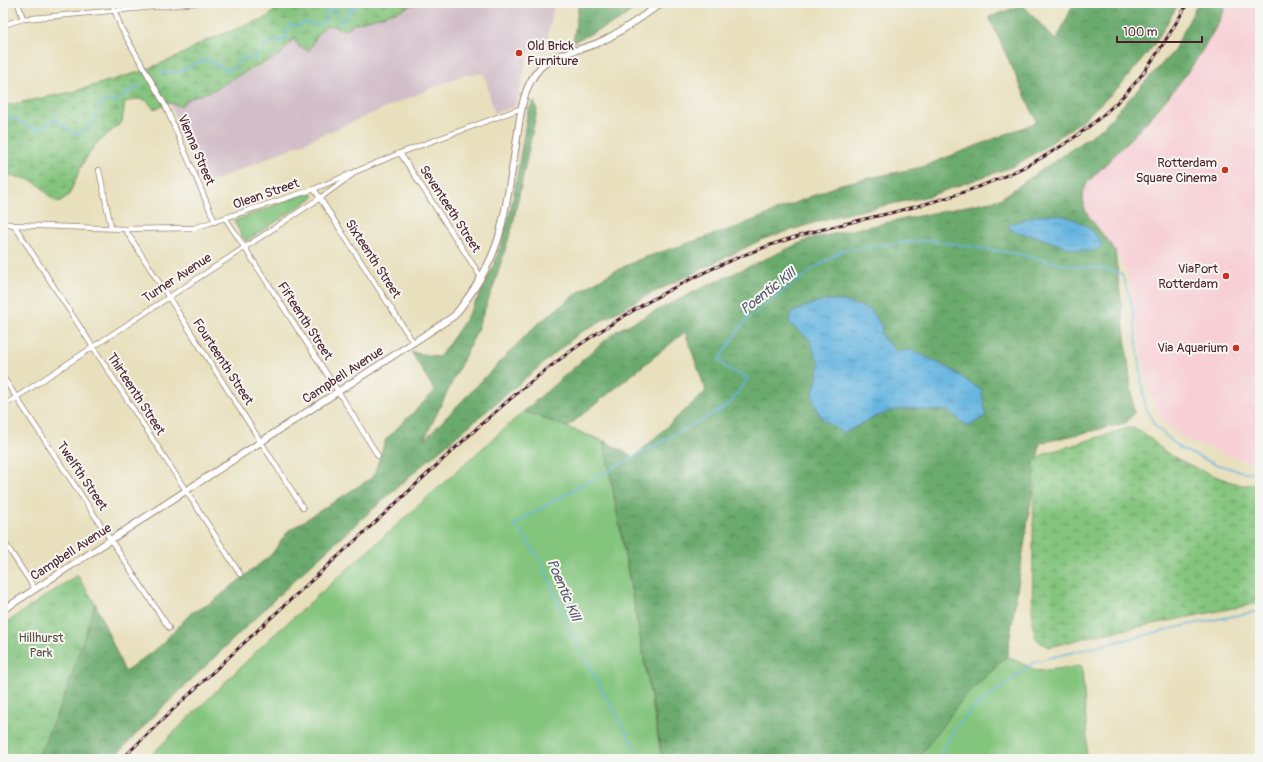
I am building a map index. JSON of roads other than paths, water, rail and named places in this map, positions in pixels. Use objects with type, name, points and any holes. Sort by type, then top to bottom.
[{"type":"street","points":[[18,3],[23,20]]},
{"type":"street","name":"Vienna Street","points":[[112,3],[121,28],[156,87],[215,222]]},
{"type":"street","points":[[3,25],[23,20],[196,3]]},
{"type":"street","name":"Campbell Avenue","points":[[3,610],[454,316],[470,296],[481,277],[501,230],[522,108],[528,86],[545,64],[556,56],[597,43],[621,31],[662,3]]},
{"type":"street","name":"Olean Street","points":[[3,223],[14,225],[111,227],[124,229],[194,228],[226,219],[314,189],[361,168],[522,108]]},
{"type":"street","name":"Seventeeth Street","points":[[400,153],[481,277]]},
{"type":"street","name":"Turner Avenue","points":[[3,406],[92,346],[320,198],[361,168]]},
{"type":"street","points":[[99,170],[111,227]]},
{"type":"street","name":"Sixteenth Street","points":[[314,189],[413,342]]},
{"type":"street","name":"Fifteenth Street","points":[[226,219],[338,391],[378,456]]},
{"type":"street","name":"Thirteenth Street","points":[[14,225],[240,574]]},
{"type":"street","name":"Fourteenth Street","points":[[124,229],[303,508]]},
{"type":"street","name":"Twelfth Street","points":[[3,377],[169,628]]},
{"type":"street","points":[[3,540],[35,589]]},
{"type":"water","points":[[1048,214],[1064,216],[1079,222],[1092,231],[1102,244],[1098,249],[1082,251],[1038,237],[1019,233],[1009,228],[1010,224],[1034,216]]},
{"type":"water","points":[[828,300],[844,301],[871,310],[881,325],[882,337],[897,352],[913,350],[952,370],[981,390],[986,415],[968,427],[948,410],[898,410],[881,415],[843,433],[821,418],[812,398],[820,365],[809,339],[789,323],[791,313],[815,303]]},
{"type":"waterway","points":[[161,72],[179,72],[195,63],[209,60],[225,70],[233,69],[243,57],[255,59],[270,42],[286,40],[285,33],[290,25],[297,26],[305,22],[318,26],[326,20],[327,10],[336,9],[340,22],[346,19],[348,10],[353,10],[360,3]]},
{"type":"waterway","points":[[3,115],[9,116],[29,127],[38,130],[56,119],[60,124],[77,134],[82,132],[92,123],[99,105],[106,100],[116,102],[130,91],[142,85]]},
{"type":"waterway","name":"Poentic Kill","points":[[641,759],[575,641],[541,561],[522,533],[514,525],[558,498],[729,405],[748,378],[729,370],[719,360],[745,321],[817,266],[843,250],[929,240],[1018,254],[1071,266],[1107,269],[1122,274],[1132,305],[1145,406],[1155,426],[1181,449],[1215,464],[1243,472],[1260,472]]},
{"type":"waterway","points":[[938,759],[951,735],[967,714],[1036,661],[1192,624],[1260,611]]},
{"type":"railway","points":[[122,759],[218,667],[461,442],[516,394],[572,350],[648,302],[719,265],[769,245],[811,232],[953,196],[1008,175],[1034,162],[1060,147],[1084,130],[1107,112],[1128,91],[1153,60],[1188,3]]},
{"type":"place","name":"Old Brick Furniture","points":[[519,53]]},
{"type":"place","name":"Rotterdam Square Cinema","points":[[1225,170]]},
{"type":"place","name":"ViaPort Rotterdam","points":[[1226,276]]},
{"type":"place","name":"Via Aquarium","points":[[1236,348]]},
{"type":"park label","name":"Hillhurst Park","points":[[41,646]]}]
